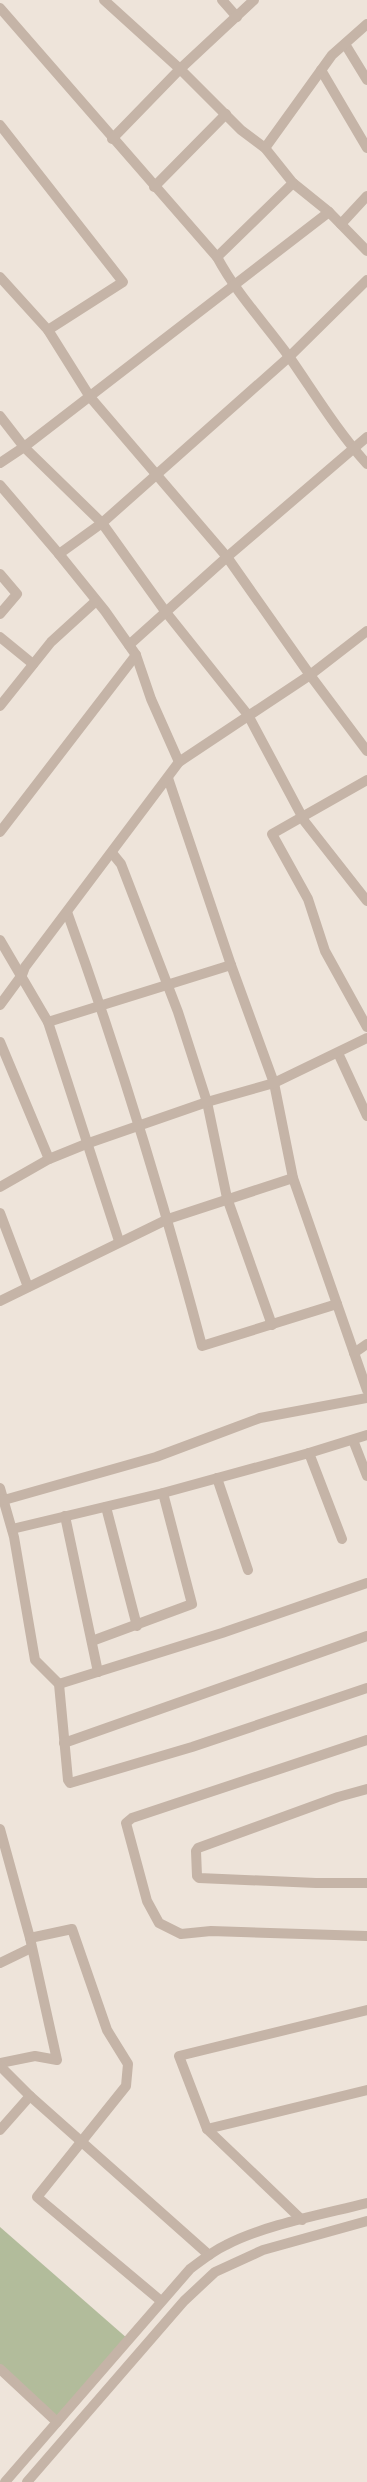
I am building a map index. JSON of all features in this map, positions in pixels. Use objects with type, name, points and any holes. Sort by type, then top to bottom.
[{"type":"street","points":[[104,0],[180,69],[226,114],[265,148],[293,183],[330,212],[367,251]]},
{"type":"street","points":[[222,0],[237,17]]},
{"type":"street","points":[[112,139],[180,69],[254,0]]},
{"type":"street","points":[[0,8],[112,139],[217,257],[232,285],[289,357],[353,448],[367,464]]},
{"type":"street","points":[[265,148],[332,55],[367,24]]},
{"type":"street","points":[[344,44],[367,80]]},
{"type":"street","points":[[321,70],[367,148]]},
{"type":"street","points":[[154,187],[226,114]]},
{"type":"street","points":[[0,125],[123,282],[48,330]]},
{"type":"street","points":[[217,257],[293,183]]},
{"type":"street","points":[[341,224],[367,196]]},
{"type":"street","points":[[0,463],[24,447],[90,397],[232,285],[330,212]]},
{"type":"street","points":[[1,279],[48,330],[90,397],[227,557],[310,675],[367,751]]},
{"type":"street","points":[[59,554],[102,523],[289,357],[367,280]]},
{"type":"street","points":[[0,416],[24,447],[102,523],[165,611],[248,715],[302,816],[367,901]]},
{"type":"street","points":[[129,645],[165,611],[367,437]]},
{"type":"street","points":[[0,485],[59,554],[136,655],[151,699],[179,762]]},
{"type":"street","points":[[0,574],[17,594],[0,614]]},
{"type":"street","points":[[0,706],[51,642],[96,601]]},
{"type":"street","points":[[0,1005],[22,975],[25,967],[179,762],[310,675],[367,631]]},
{"type":"street","points":[[0,637],[33,664]]},
{"type":"street","points":[[0,832],[136,655]]},
{"type":"street","points":[[168,778],[231,965],[274,1083],[293,1178],[367,1390]]},
{"type":"street","points":[[367,780],[274,831],[272,836],[304,890],[320,941],[367,1027]]},
{"type":"street","points":[[112,853],[121,864],[166,985],[178,1012],[207,1102],[227,1198],[272,1325]]},
{"type":"street","points":[[67,912],[102,1006],[168,1219],[202,1346],[337,1304]]},
{"type":"street","points":[[0,940],[22,975],[48,1022],[86,1144],[119,1241]]},
{"type":"street","points":[[48,1022],[231,965]]},
{"type":"street","points":[[0,1187],[49,1159],[86,1144],[139,1127],[207,1102],[274,1083],[367,1038]]},
{"type":"street","points":[[0,1042],[49,1159]]},
{"type":"street","points":[[338,1053],[367,1116]]},
{"type":"street","points":[[0,1301],[119,1241],[168,1219],[227,1198],[293,1178]]},
{"type":"street","points":[[0,1213],[28,1287]]},
{"type":"street","points":[[354,1353],[367,1344]]},
{"type":"street","points":[[4,1500],[156,1457],[260,1418],[367,1398]]},
{"type":"street","points":[[12,1529],[163,1493],[309,1453],[353,1440],[367,1434]]},
{"type":"street","points":[[353,1440],[367,1476]]},
{"type":"street","points":[[309,1453],[342,1539]]},
{"type":"street","points":[[217,1478],[248,1570]]},
{"type":"street","points":[[0,1488],[12,1529],[35,1660],[60,1684],[68,1780],[74,1783],[192,1747],[367,1688]]},
{"type":"street","points":[[92,1641],[137,1626],[192,1604],[163,1493]]},
{"type":"street","points":[[106,1507],[137,1626]]},
{"type":"street","points":[[65,1516],[98,1672]]},
{"type":"street","points":[[60,1684],[222,1633],[367,1583]]},
{"type":"street","points":[[64,1743],[367,1636]]},
{"type":"street","points":[[367,1740],[132,1818],[126,1823],[147,1901],[159,1923],[181,1934],[218,1931],[367,1936]]},
{"type":"street","points":[[367,1790],[338,1797],[198,1848],[196,1851],[197,1876],[199,1878],[316,1883],[367,1883]]},
{"type":"street","points":[[0,1829],[30,1943],[57,2060],[34,2056],[0,2063]]},
{"type":"street","points":[[0,1963],[30,1943],[72,1929],[107,2030],[128,2064],[126,2086],[80,2141],[37,2197],[161,2301]]},
{"type":"street","points":[[302,2220],[207,2129],[179,2056],[367,2010]]},
{"type":"street","points":[[0,2066],[30,2096],[209,2255]]},
{"type":"street","points":[[207,2129],[367,2090]]},
{"type":"street","points":[[0,2130],[30,2096]]},
{"type":"street","points":[[5,2482],[179,2279],[209,2255],[235,2240],[367,2203]]},
{"type":"street","points":[[27,2482],[184,2301],[215,2272],[263,2250],[367,2221]]},
{"type":"street","points":[[0,2369],[56,2422]]},
{"type":"green space","points":[[0,2227],[128,2339],[57,2422],[0,2369]]}]
